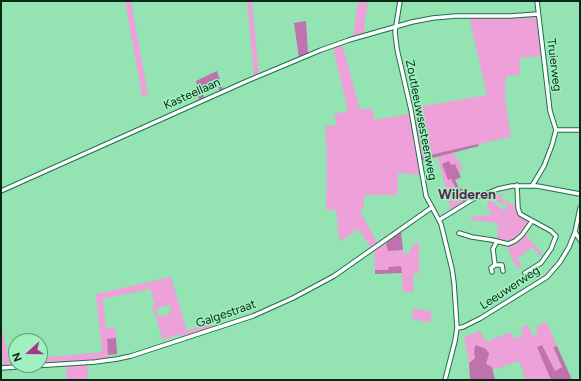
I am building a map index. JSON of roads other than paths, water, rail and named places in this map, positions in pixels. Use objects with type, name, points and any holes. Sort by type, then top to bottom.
[{"type":"street","name":"Zoutleeuwsesteenweg","points":[[400,1],[396,27],[397,49],[411,110],[424,189],[427,200],[439,220],[452,269],[457,328],[445,380]]},
{"type":"street","name":"Truierweg","points":[[537,1],[550,111],[556,130]]},
{"type":"street","name":"Kasteellaan","points":[[1,191],[202,101],[320,50],[357,37],[423,20],[444,17],[538,14]]},
{"type":"street","points":[[532,186],[544,166],[556,130],[580,130]]},
{"type":"street","points":[[517,185],[519,211],[556,236],[551,249],[540,263],[525,273]]},
{"type":"street","points":[[439,220],[483,195],[498,189],[517,185],[580,194]]},
{"type":"street","name":"Galgestraat","points":[[1,368],[95,362],[117,359],[131,356],[253,316],[293,298],[334,276],[431,208]]},
{"type":"street","name":"Leeuwerweg","points":[[457,328],[463,327],[481,318],[547,277],[556,268],[564,256],[575,232],[580,208]]},
{"type":"street","points":[[459,233],[506,244],[513,242],[522,235],[532,221]]},
{"type":"street","points":[[575,232],[580,240]]},
{"type":"street","points":[[492,272],[492,268],[495,265],[493,249],[497,241]]},
{"type":"street","points":[[495,265],[502,265],[503,271]]},
{"type":"district","name":"Wilderen","points":[[467,195]]}]
